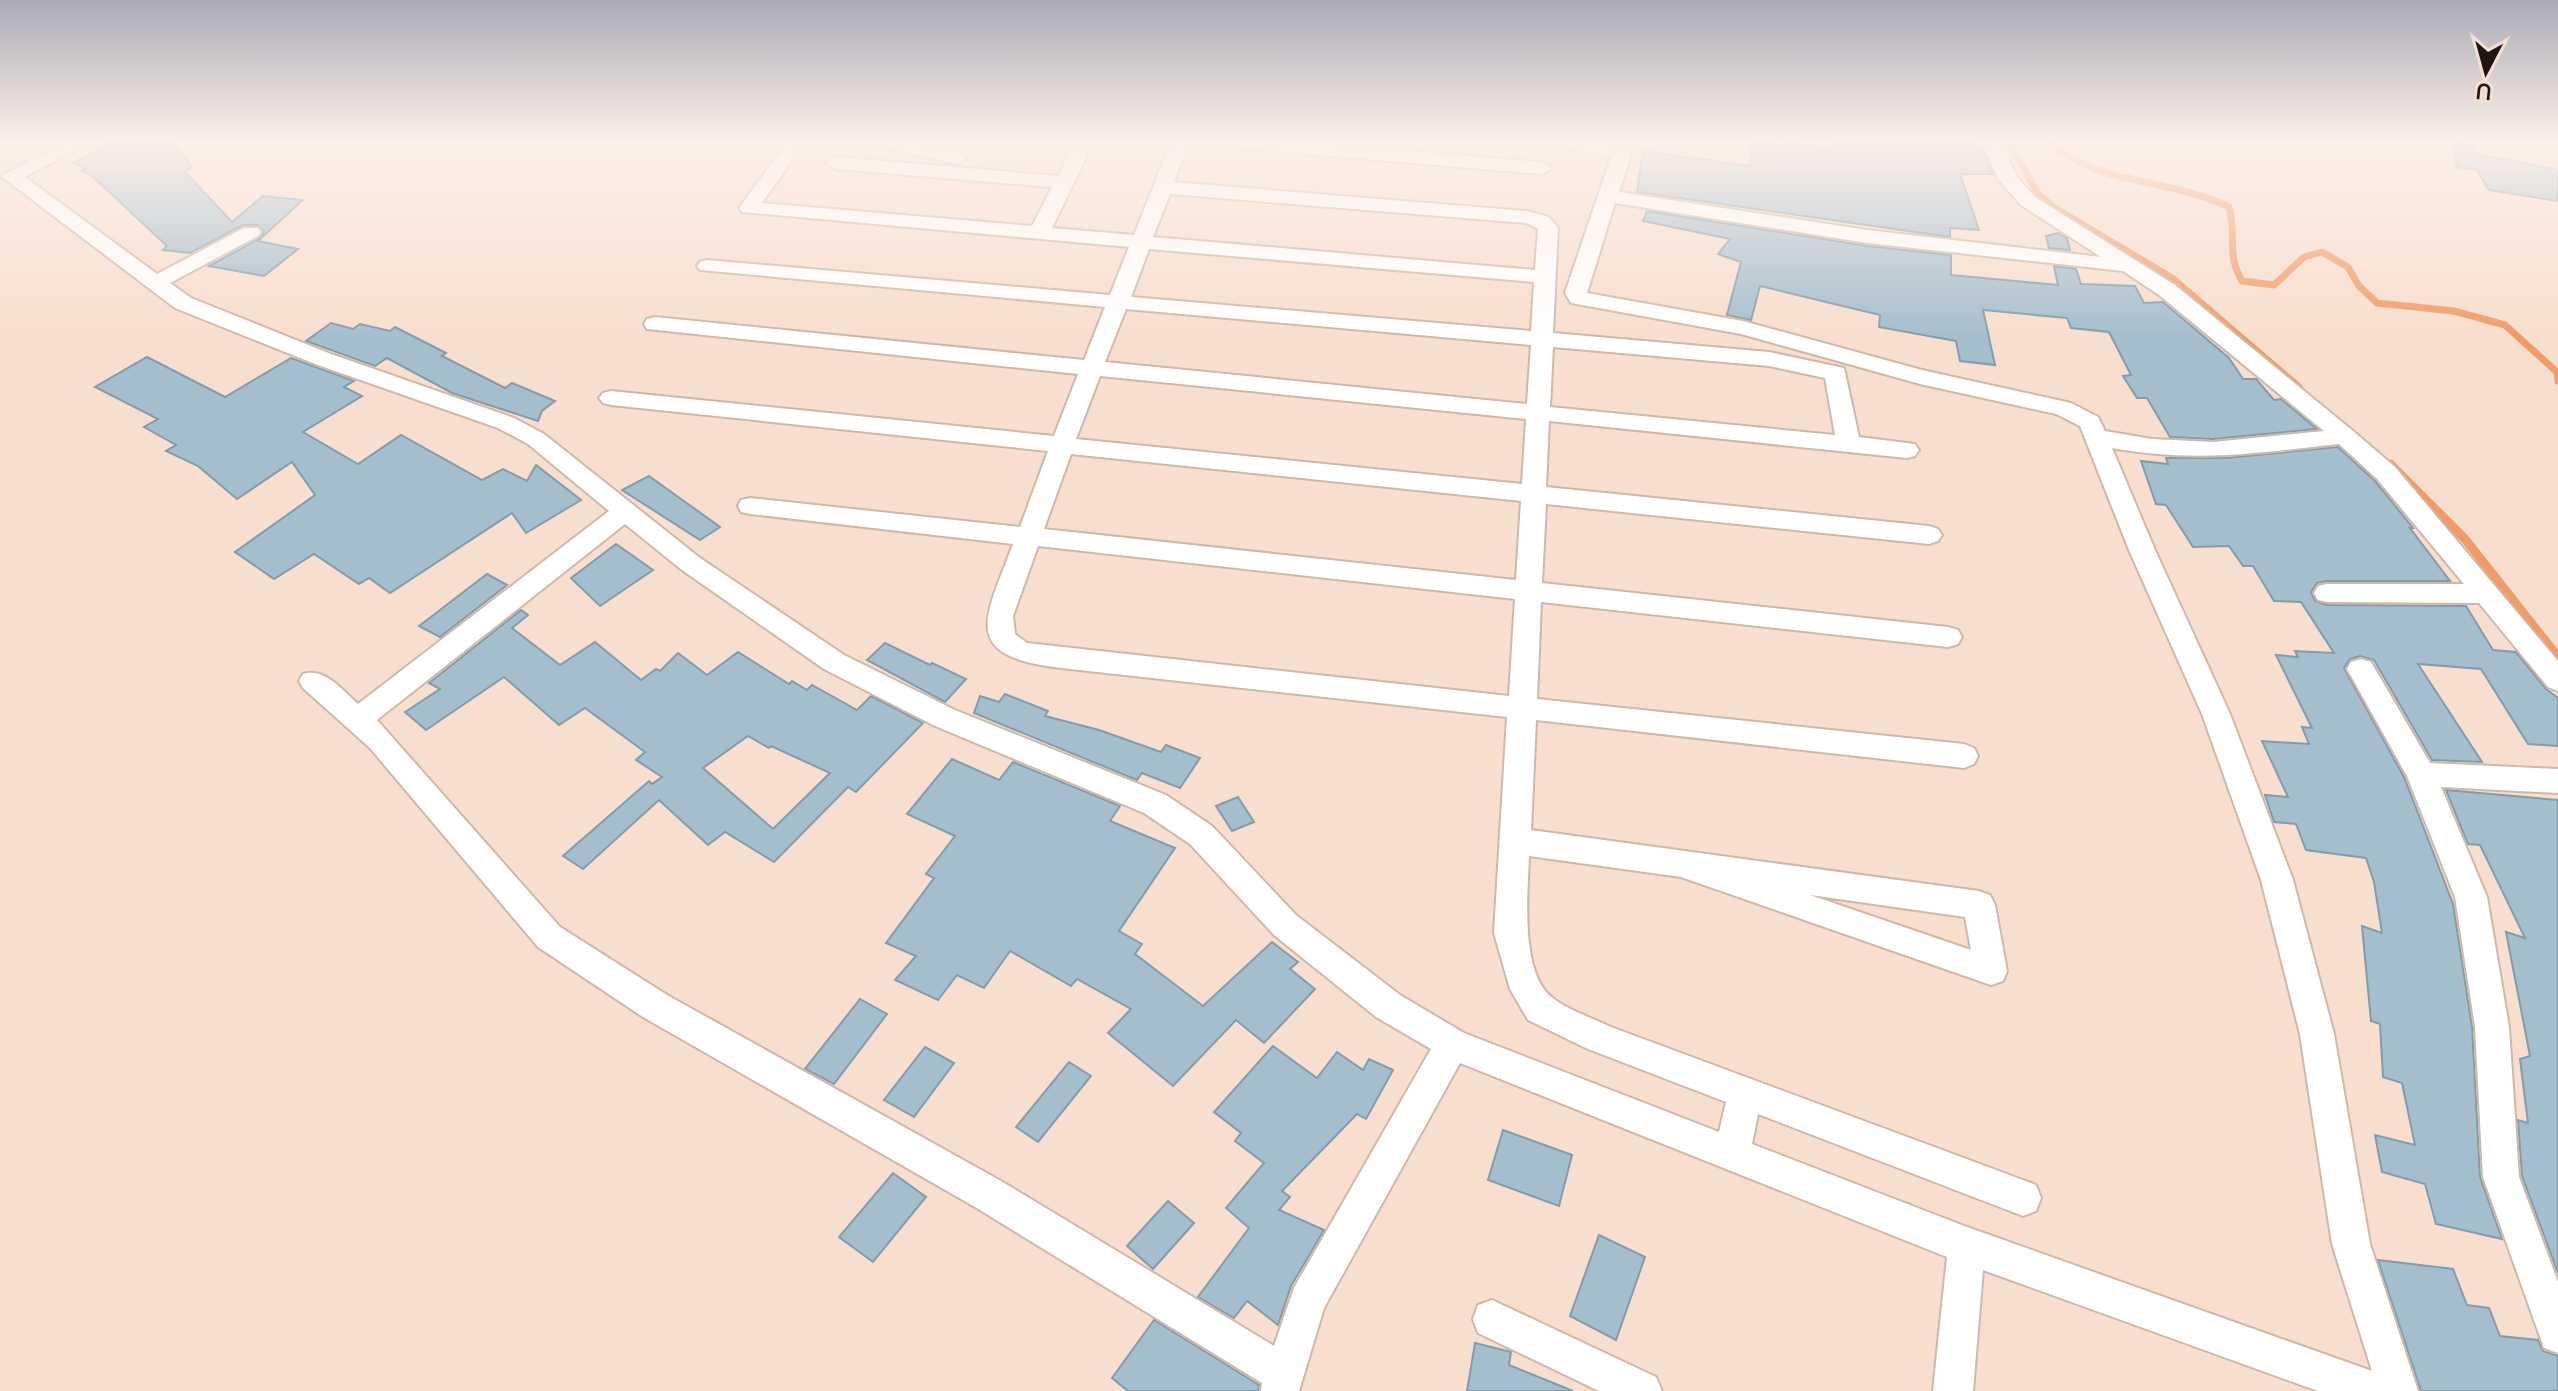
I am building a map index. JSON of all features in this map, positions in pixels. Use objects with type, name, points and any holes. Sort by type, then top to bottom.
[{"type":"street","points":[[52,207],[183,303],[506,423],[536,439],[691,564],[834,662],[945,718],[1155,804],[1201,835],[1285,925],[1388,1006],[1452,1044],[1967,1246],[2373,1391]]},
{"type":"street","points":[[750,207],[1545,277]]},
{"type":"street","points":[[1039,233],[1052,207]]},
{"type":"street","points":[[1154,207],[1000,616],[998,628],[1003,639],[1023,652],[1964,756]]},
{"type":"street","points":[[1404,207],[1527,217],[1542,221],[1548,228],[1510,933],[1522,979],[1540,1009],[1600,1038],[2023,1198]]},
{"type":"street","points":[[1606,207],[1576,293],[1579,298],[1743,328],[1920,377],[2063,408],[2090,422],[2142,550],[2216,714],[2277,880],[2317,1034],[2351,1244],[2398,1391]]},
{"type":"street","points":[[1675,207],[1829,233],[2006,256],[2129,265]]},
{"type":"street","points":[[2037,207],[2167,290],[2386,473],[2558,680]]},
{"type":"street","points":[[155,283],[251,232]]},
{"type":"street","points":[[707,266],[1769,359],[1836,373],[1848,444]]},
{"type":"street","points":[[655,324],[1907,450]]},
{"type":"street","points":[[611,398],[1929,535]]},
{"type":"street","points":[[2097,437],[2152,447],[2213,450],[2345,436]]},
{"type":"street","points":[[750,506],[1948,637]]},
{"type":"street","points":[[357,720],[625,511]]},
{"type":"street","points":[[2327,593],[2485,594]]},
{"type":"street","points":[[2361,669],[2421,774],[2471,897],[2492,1027],[2501,1177],[2558,1334]]},
{"type":"street","points":[[313,681],[380,740],[549,937],[655,1006],[988,1194],[1282,1383],[1307,1301],[1452,1044]]},
{"type":"street","points":[[2421,774],[2558,781]]},
{"type":"street","points":[[1515,841],[1979,905],[1991,971],[1684,865]]},
{"type":"street","points":[[1732,1156],[1745,1093]]},
{"type":"street","points":[[1953,1391],[1967,1246]]},
{"type":"street","points":[[1492,1319],[1642,1391]]},
{"type":"building","points":[[125,207],[218,207],[232,222],[250,207],[295,207],[258,241],[298,249],[264,276],[209,266],[259,239],[264,232],[258,225],[243,225],[190,253],[163,250],[167,246]]},
{"type":"building","points":[[1741,207],[1971,207],[1979,230],[1950,228],[1950,237]]},
{"type":"building","points":[[1647,211],[1867,246],[1951,255],[1951,275],[2058,285],[2054,266],[2076,269],[2081,284],[2135,286],[2144,303],[2163,302],[2229,358],[2243,379],[2256,379],[2274,400],[2281,399],[2317,429],[2213,439],[2170,437],[2147,398],[2137,398],[2123,376],[2131,375],[2109,332],[2071,328],[2067,318],[1983,310],[1995,365],[1960,361],[1956,341],[1879,327],[1880,315],[1760,286],[1751,320],[1727,315],[1741,262],[1718,254],[1730,239],[1643,221]]},
{"type":"building","points":[[2058,233],[2067,238],[2070,250],[2049,248],[2046,236]]},
{"type":"building","points":[[331,323],[353,329],[360,324],[390,331],[395,327],[446,353],[442,356],[505,388],[512,383],[555,401],[542,411],[538,421],[452,393],[387,358],[375,366],[306,341]]},
{"type":"building","points":[[147,357],[225,397],[291,358],[354,381],[344,387],[362,396],[303,432],[358,464],[401,435],[482,480],[503,469],[527,481],[536,465],[581,500],[526,533],[512,513],[390,593],[369,578],[359,584],[314,554],[274,579],[235,552],[315,495],[292,462],[237,499],[198,466],[166,451],[176,445],[144,427],[158,419],[95,387]]},
{"type":"building","points":[[2338,447],[2375,481],[2450,581],[2326,581],[2317,583],[2311,592],[2315,601],[2327,605],[2466,606],[2493,650],[2516,652],[2546,689],[2558,698],[2558,746],[2528,744],[2481,669],[2418,664],[2482,762],[2432,760],[2374,660],[2360,656],[2350,659],[2344,668],[2404,777],[2453,904],[2472,1027],[2480,1177],[2502,1239],[2436,1224],[2425,1184],[2382,1172],[2375,1135],[2415,1145],[2402,1083],[2383,1077],[2380,1024],[2371,1021],[2362,926],[2382,933],[2374,882],[2366,858],[2306,850],[2296,824],[2274,822],[2265,795],[2288,797],[2262,741],[2309,744],[2302,727],[2312,728],[2276,655],[2298,657],[2295,651],[2334,653],[2301,602],[2274,601],[2253,566],[2243,566],[2229,546],[2193,547],[2166,505],[2156,504],[2141,461],[2168,464],[2166,458],[2226,458]]},
{"type":"building","points":[[649,476],[720,527],[700,540],[622,490]]},
{"type":"building","points":[[616,544],[653,570],[600,606],[571,578]]},
{"type":"building","points":[[487,574],[507,585],[440,637],[419,626]]},
{"type":"building","points":[[521,610],[528,615],[512,628],[560,665],[595,642],[641,680],[656,669],[660,671],[678,653],[707,675],[738,652],[789,684],[792,681],[807,690],[812,685],[857,710],[871,696],[923,723],[856,792],[848,787],[774,862],[725,832],[708,845],[659,800],[583,869],[563,856],[649,781],[652,784],[662,777],[636,760],[645,752],[585,708],[559,725],[504,677],[426,730],[405,712],[440,689],[429,683]],"holes":[[[748,736],[769,748],[771,746],[830,773],[773,829],[703,768]]]},
{"type":"building","points":[[885,643],[966,679],[945,702],[867,660]]},
{"type":"building","points":[[1005,694],[1048,711],[1045,716],[1099,730],[1161,752],[1166,745],[1200,758],[1180,788],[1142,773],[1137,780],[974,713],[980,696],[999,702]]},
{"type":"building","points":[[952,759],[999,780],[1013,762],[1120,806],[1110,821],[1175,848],[1119,931],[1142,944],[1135,954],[1203,1006],[1272,942],[1298,962],[1290,969],[1315,989],[1264,1043],[1236,1020],[1173,1086],[1108,1033],[1131,1009],[1077,979],[1071,986],[1010,951],[984,988],[957,975],[938,1000],[895,980],[916,956],[886,943],[934,878],[926,874],[955,836],[907,814]]},
{"type":"building","points":[[2446,790],[2558,800],[2558,1273],[2522,1176],[2518,1120],[2528,1123],[2520,1059],[2530,1056],[2506,932],[2525,938],[2480,845],[2468,844]]},
{"type":"building","points":[[1238,797],[1254,822],[1232,831],[1216,806]]},
{"type":"building","points":[[860,999],[887,1014],[834,1084],[805,1069]]},
{"type":"building","points":[[1273,1046],[1317,1078],[1337,1052],[1363,1070],[1369,1059],[1393,1070],[1366,1119],[1357,1114],[1282,1191],[1290,1197],[1279,1210],[1324,1230],[1291,1286],[1278,1325],[1247,1301],[1234,1318],[1198,1297],[1249,1228],[1226,1208],[1264,1163],[1235,1141],[1241,1133],[1214,1112]]},
{"type":"building","points":[[925,1047],[954,1063],[914,1117],[884,1100]]},
{"type":"building","points":[[1069,1062],[1091,1076],[1038,1142],[1016,1127]]},
{"type":"building","points":[[1503,1130],[1572,1155],[1559,1206],[1488,1180]]},
{"type":"building","points":[[893,1173],[926,1197],[873,1262],[839,1237]]},
{"type":"building","points":[[1168,1201],[1194,1223],[1153,1269],[1127,1246]]},
{"type":"building","points":[[1599,1235],[1645,1257],[1616,1340],[1570,1316]]},
{"type":"building","points":[[2378,1260],[2453,1269],[2467,1305],[2489,1308],[2500,1336],[2538,1340],[2543,1351],[2558,1356],[2558,1391],[2421,1391]]},
{"type":"building","points":[[1154,1320],[1259,1385],[1258,1391],[1128,1391],[1112,1378]]},
{"type":"building","points":[[1475,1343],[1511,1352],[1509,1365],[1573,1391],[1467,1391]]},
{"type":"waterway","points":[[2053,207],[2172,278],[2299,387]]},
{"type":"waterway","points":[[2229,207],[2234,262],[2242,281],[2274,285],[2304,257],[2322,252],[2348,267],[2359,286],[2377,303],[2454,311],[2505,325],[2557,372],[2558,381]]},
{"type":"waterway","points":[[2390,464],[2465,539],[2558,657]]}]
